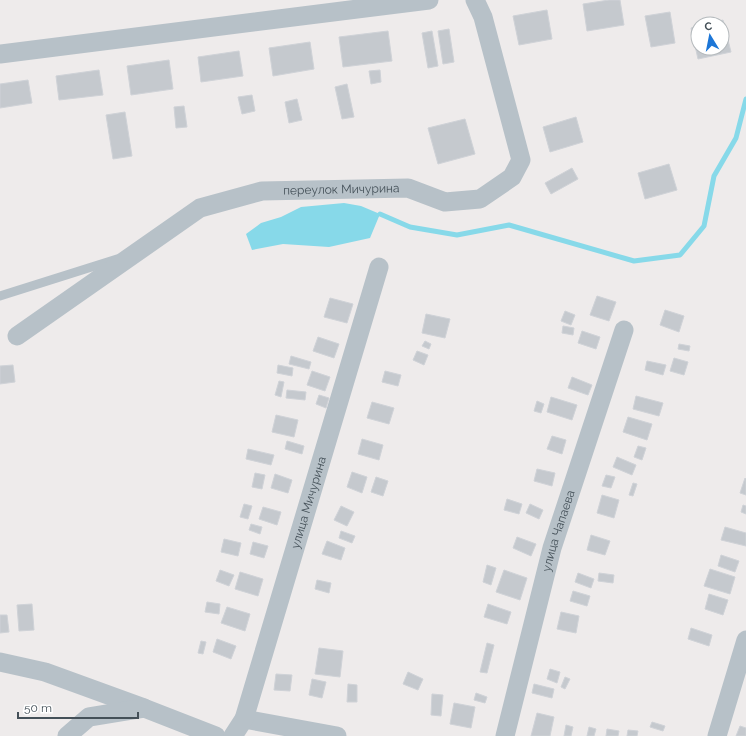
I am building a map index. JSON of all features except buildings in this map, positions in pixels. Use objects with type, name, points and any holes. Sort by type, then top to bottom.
[{"type":"street","points":[[0,54],[429,0]]},
{"type":"street","name":"переулок Мичурина","points":[[17,336],[200,208],[262,191],[408,188],[445,202],[480,199],[512,177],[521,160],[483,17],[475,0]]},
{"type":"street","name":"улица Мичурина","points":[[233,736],[244,720],[379,267]]},
{"type":"street","name":"улица Чапаева","points":[[505,736],[552,548],[624,330]]},
{"type":"street","points":[[717,736],[746,640]]},
{"type":"street","points":[[0,662],[45,672],[216,736]]},
{"type":"street","points":[[67,736],[89,717],[144,708]]},
{"type":"street","points":[[244,720],[337,736]]},
{"type":"lane","points":[[0,296],[135,254]]},
{"type":"water","points":[[344,203],[361,206],[380,214],[370,238],[329,247],[283,244],[252,250],[246,234],[261,223],[281,217],[301,207]]},
{"type":"waterway","points":[[380,214],[410,227],[457,235],[509,225],[634,261],[680,255],[704,226],[714,176],[736,138],[746,99]]}]
